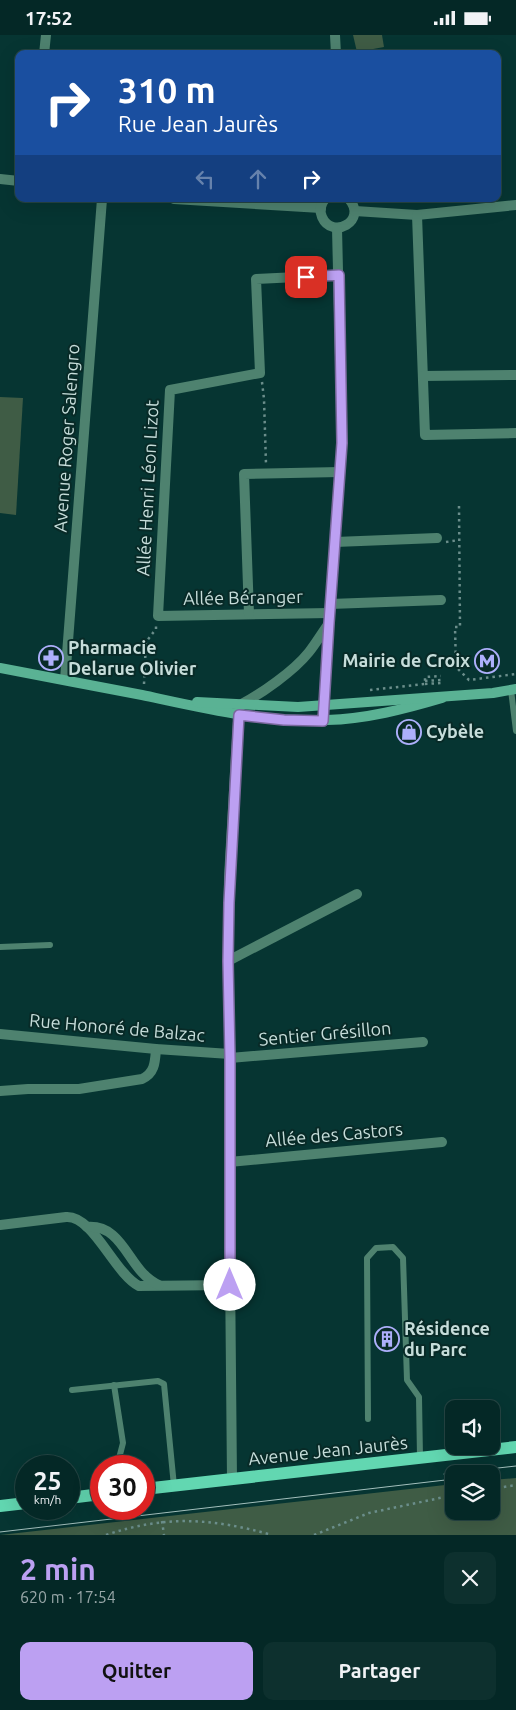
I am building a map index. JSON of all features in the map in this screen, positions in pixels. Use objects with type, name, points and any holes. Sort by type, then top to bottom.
[{"type":"main road","points":[[0,668],[206,710],[324,706],[514,692]]},
{"type":"main road","points":[[239,710],[284,720],[323,721],[387,713],[442,698]]},
{"type":"main road","name":"Avenue Jean Jaurès","points":[[155,1488],[516,1447]]},
{"type":"main road","points":[[0,1506],[15,1504]]},
{"type":"street","points":[[44,50],[46,35]]},
{"type":"street","points":[[335,35],[336,50]]},
{"type":"street","points":[[0,179],[15,181]]},
{"type":"street","name":"Avenue Roger Salengro","points":[[65,680],[102,202]]},
{"type":"street","points":[[270,202],[323,204],[321,214],[324,222],[329,226],[337,228],[348,224],[353,217],[355,211],[352,202]]},
{"type":"street","points":[[355,211],[417,215],[516,205]]},
{"type":"street","points":[[417,215],[425,435],[516,433]]},
{"type":"street","points":[[323,721],[342,432],[337,228]]},
{"type":"street","points":[[260,373],[256,279],[339,275]]},
{"type":"street","name":"Allée Henri Léon Lizot","points":[[158,616],[170,390],[260,373]]},
{"type":"street","points":[[423,376],[516,375]]},
{"type":"street","points":[[249,614],[244,474],[340,472]]},
{"type":"street","points":[[335,542],[437,538]]},
{"type":"street","name":"Allée Béranger","points":[[158,616],[330,613],[441,600]]},
{"type":"street","points":[[232,1479],[228,961],[229,877],[239,710],[296,665],[314,645],[330,613]]},
{"type":"street","points":[[228,961],[357,894]]},
{"type":"street","name":"Rue Honoré de Balzac","points":[[0,1035],[230,1056]]},
{"type":"street","name":"Sentier Grésillon","points":[[230,1056],[423,1042]]},
{"type":"street","points":[[0,1091],[79,1089],[142,1079],[154,1069],[156,1049]]},
{"type":"street","name":"Allée des Castors","points":[[229,1161],[442,1142]]},
{"type":"street","points":[[0,1225],[70,1217],[79,1220],[87,1227],[134,1283],[144,1286],[230,1285]]},
{"type":"street","points":[[87,1227],[96,1226],[107,1230],[119,1242],[146,1277],[160,1285]]},
{"type":"lane","points":[[514,692],[516,731]]},
{"type":"lane","points":[[0,947],[50,945]]},
{"type":"lane","points":[[368,1419],[367,1258],[376,1248],[393,1247],[403,1258],[407,1380],[419,1397],[420,1458]]},
{"type":"lane","points":[[72,1390],[158,1381],[164,1384],[174,1486]]},
{"type":"lane","points":[[114,1385],[123,1443],[120,1455]]},
{"type":"path","points":[[260,373],[264,399],[266,474]]},
{"type":"path","points":[[459,507],[460,627],[454,627],[456,667],[469,680],[516,674]]},
{"type":"path","points":[[144,696],[146,641],[156,629],[158,616]]},
{"type":"path","points":[[425,683],[441,680],[429,677]]},
{"type":"path","points":[[500,1488],[516,1485]]},
{"type":"path","points":[[314,1535],[369,1513],[445,1497]]},
{"type":"path","points":[[106,1535],[162,1521],[182,1520],[241,1526],[272,1535]]},
{"type":"path","points":[[162,1521],[164,1535]]},
{"type":"green space","points":[[353,35],[382,35],[384,47],[357,50]]},
{"type":"green space","points":[[0,397],[23,398],[16,515],[0,513]]},
{"type":"green space","points":[[516,1478],[516,1535],[0,1535],[134,1520],[155,1520],[155,1518],[445,1485],[445,1520],[500,1520],[500,1479]]},
{"type":"tram line","points":[[444,1474],[516,1466]]},
{"type":"tram line","points":[[0,1532],[445,1480]]},
{"type":"place","name":"Pharmacie Delarue Olivier","points":[[51,658]]},
{"type":"place","name":"Mairie de Croix","points":[[487,661]]},
{"type":"place","name":"Cybèle","points":[[409,732]]},
{"type":"place","name":"Résidence du Parc","points":[[387,1339]]},
{"type":"route","points":[[230,1285],[229,877],[239,715],[270,719],[323,721],[342,443],[339,275],[306,277]]}]
